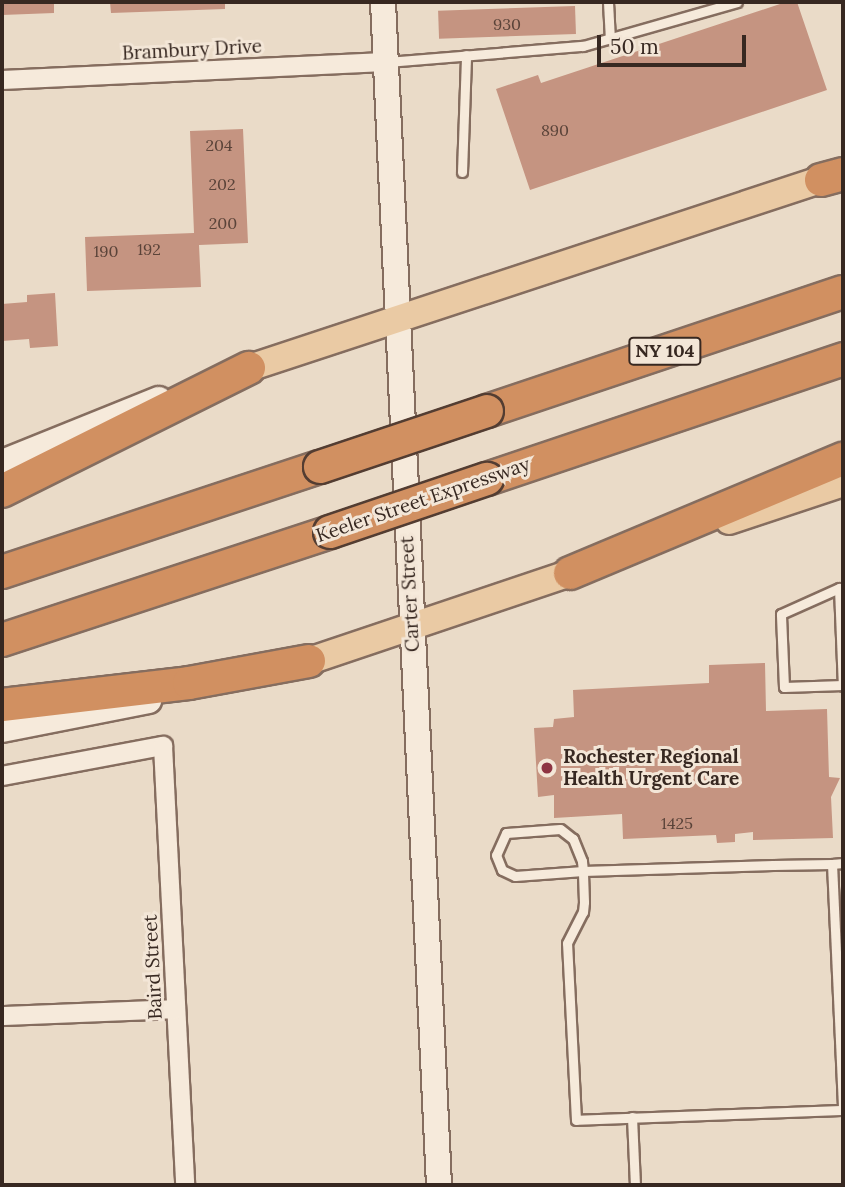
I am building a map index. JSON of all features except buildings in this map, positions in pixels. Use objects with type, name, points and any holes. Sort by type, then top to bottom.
[{"type":"highway","name":"NY 104","points":[[2,572],[843,292]]},
{"type":"highway","name":"Keeler Street Expressway","points":[[2,640],[843,359]]},
{"type":"highway","points":[[2,491],[249,368]]},
{"type":"highway","points":[[570,573],[843,459]]},
{"type":"highway","points":[[2,705],[189,683],[309,661]]},
{"type":"main road","name":"Carter Street","points":[[383,2],[439,1185]]},
{"type":"main road","points":[[2,462],[249,368],[836,175]]},
{"type":"main road","points":[[2,730],[183,694],[309,661],[843,483]]},
{"type":"street","name":"Brambury Drive","points":[[2,80],[385,62]]},
{"type":"street","name":"Baird Street","points":[[2,776],[163,746],[185,1185]]},
{"type":"street","points":[[2,1016],[176,1009]]},
{"type":"lane","points":[[608,2],[610,38]]},
{"type":"lane","points":[[385,62],[583,46],[737,2]]},
{"type":"lane","points":[[462,172],[466,55]]},
{"type":"lane","points":[[839,588],[843,685],[784,687],[783,675],[781,614],[839,588]]},
{"type":"lane","points":[[832,864],[843,1110],[576,1120],[567,943],[583,912],[583,871],[573,839],[560,829],[514,830],[497,846],[498,864],[508,875],[583,871],[843,863]]},
{"type":"lane","points":[[632,1118],[635,1185]]},
{"type":"place","name":"Rochester Regional Health Urgent Care","points":[[547,768]]}]
